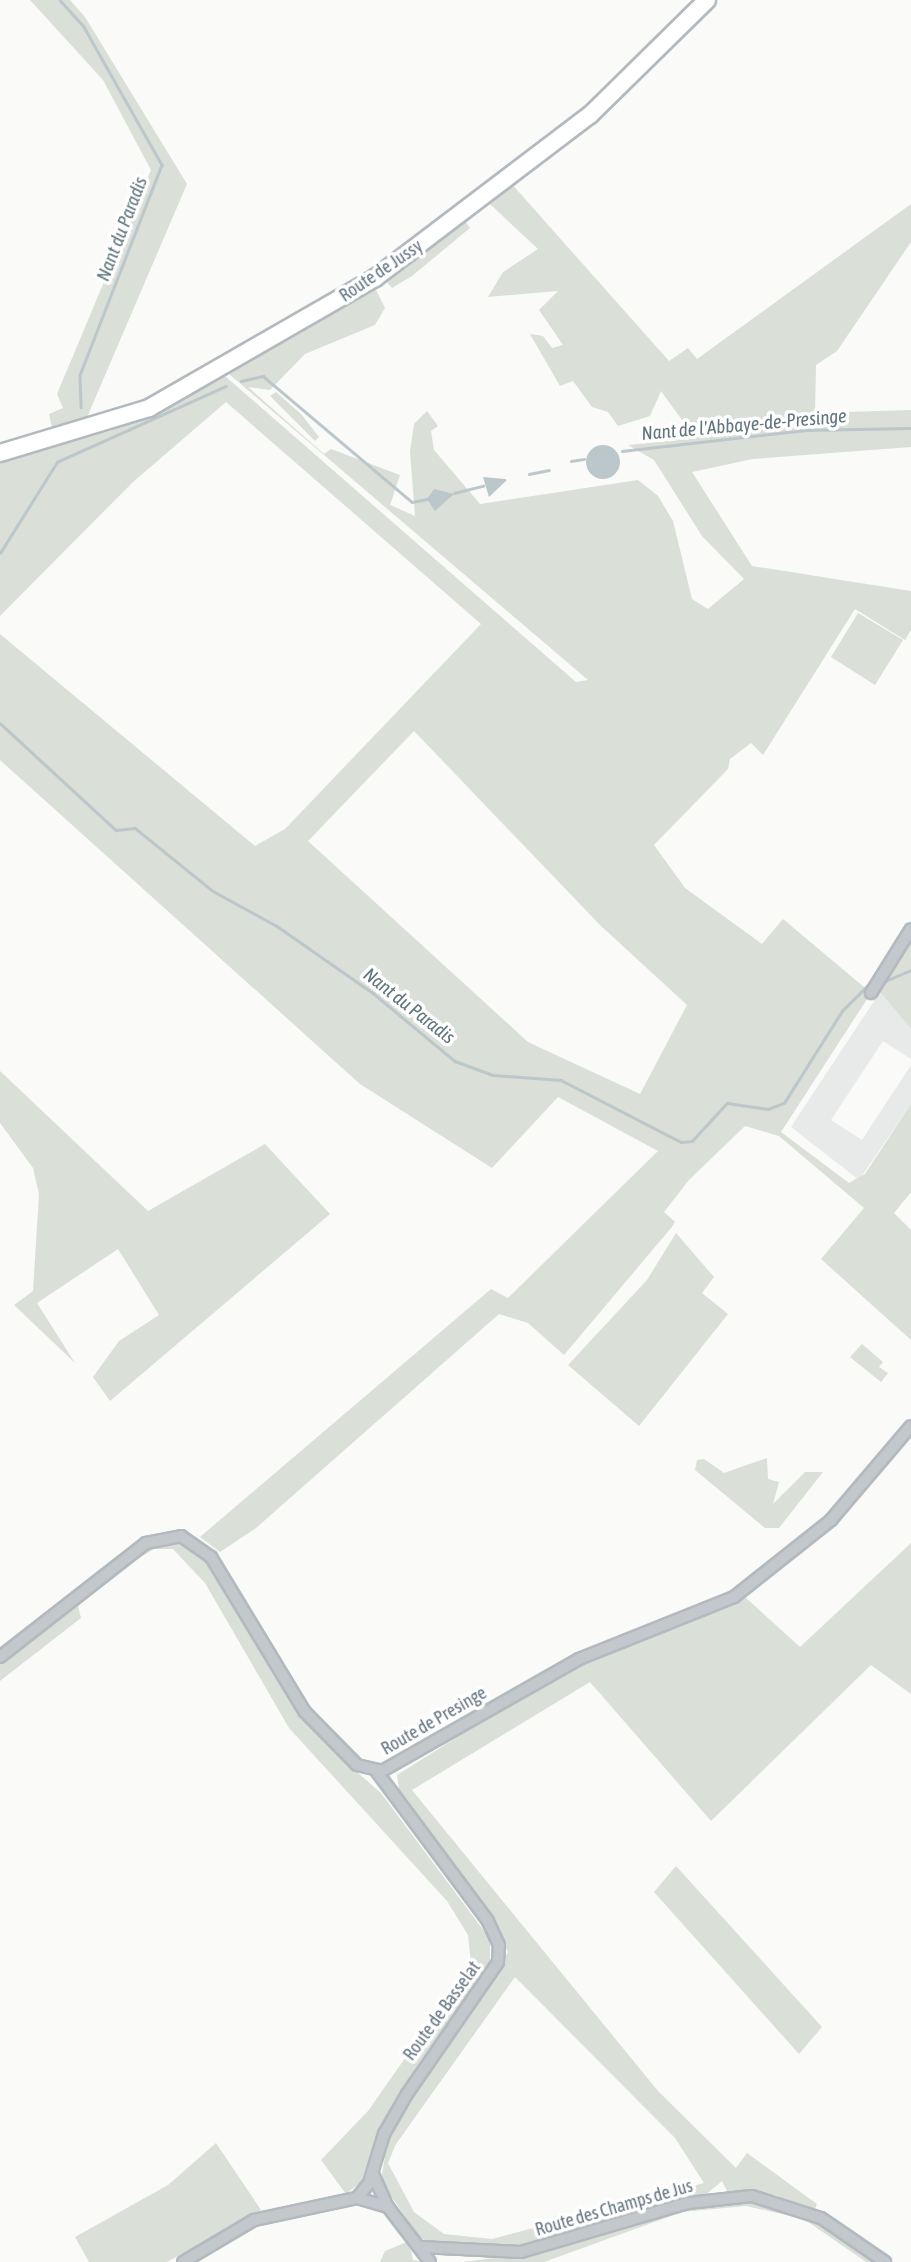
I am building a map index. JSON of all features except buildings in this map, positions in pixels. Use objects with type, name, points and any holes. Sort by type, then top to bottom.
[{"type":"main road","name":"Route de Jussy","points":[[0,453],[149,408],[375,278],[590,115],[707,0]]},
{"type":"street","points":[[876,985],[911,929]]},
{"type":"street","name":"Route de Presinge","points":[[0,1657],[146,1543],[160,1536],[186,1537],[218,1566],[305,1712],[348,1758],[377,1772],[579,1659],[734,1597],[831,1520],[911,1426]]},
{"type":"street","name":"Route de Basselat","points":[[357,2198],[373,2174],[384,2134],[407,2094],[493,1972],[500,1951],[488,1921],[377,1772]]},
{"type":"street","points":[[373,2174],[388,2207],[430,2262]]},
{"type":"street","name":"Route des Champs de Jus","points":[[420,2247],[473,2252],[534,2249],[688,2203],[742,2196],[783,2202],[821,2218],[885,2262]]},
{"type":"street","points":[[183,2262],[254,2220],[357,2198],[388,2207]]},
{"type":"street","points":[[457,2262],[473,2252]]},
{"type":"shaded area","points":[[30,0],[70,0],[85,17],[187,184],[85,422],[53,432],[49,414],[63,408],[57,394],[151,170],[103,80]]},
{"type":"shaded area","points":[[510,182],[669,361],[688,348],[697,359],[911,204],[911,242],[837,351],[816,365],[815,413],[911,410],[911,447],[753,459],[692,472],[752,566],[911,591],[911,630],[905,640],[855,609],[763,755],[751,743],[730,759],[728,769],[654,845],[685,888],[762,944],[783,919],[871,993],[781,1132],[849,1183],[865,1174],[911,1104],[911,1192],[894,1213],[911,1230],[911,1340],[821,1259],[864,1208],[779,1136],[745,1126],[689,1180],[664,1212],[675,1222],[671,1228],[564,1355],[528,1323],[499,1314],[256,1528],[220,1552],[200,1537],[491,1289],[508,1298],[658,1151],[558,1097],[492,1168],[360,1084],[0,760],[0,634],[255,846],[285,829],[481,624],[226,402],[133,482],[0,616],[0,460],[110,431],[225,376],[576,682],[588,680],[229,374],[374,286],[385,308],[375,325],[305,354],[270,390],[248,387],[324,454],[331,449],[400,475],[390,505],[415,516],[410,452],[414,424],[427,411],[438,426],[431,431],[434,450],[480,504],[638,480],[658,496],[673,521],[692,599],[708,609],[744,579],[702,536],[654,460],[628,445],[695,438],[661,391],[650,416],[618,426],[608,412],[592,407],[573,381],[560,386],[530,334],[543,336],[552,348],[563,345],[539,310],[558,291],[488,297],[503,272],[538,249],[490,204],[494,199],[465,221],[470,228],[412,276],[392,288],[384,279]],"holes":[[[414,731],[600,925],[687,1005],[640,1094],[528,1042],[308,841]]]},
{"type":"shaded area","points":[[276,392],[301,414],[319,437],[315,441],[270,396]]},
{"type":"shaded area","points":[[603,445],[615,450],[620,462],[615,474],[603,479],[591,474],[586,462],[591,450]]},
{"type":"shaded area","points":[[483,477],[505,479],[507,480],[489,497]]},
{"type":"shaded area","points":[[434,489],[454,494],[435,511],[427,499]]},
{"type":"shaded area","points":[[858,613],[903,640],[875,685],[831,657]]},
{"type":"shaded area","points":[[911,941],[911,1029],[880,992]]},
{"type":"shaded area","points":[[880,992],[911,1029],[911,1059],[883,1041],[831,1120],[862,1140],[911,1065],[911,1104],[859,1180],[791,1127]]},
{"type":"shaded area","points":[[0,1071],[148,1211],[265,1144],[330,1214],[110,1401],[93,1377],[119,1341],[159,1315],[118,1249],[37,1303],[75,1363],[14,1305],[33,1291],[39,1194],[33,1168],[0,1123]]},
{"type":"shaded area","points":[[676,1233],[714,1277],[702,1293],[728,1314],[639,1426],[568,1365],[647,1280]]},
{"type":"shaded area","points":[[862,1344],[883,1362],[879,1367],[888,1373],[881,1382],[850,1357]]},
{"type":"shaded area","points":[[767,1458],[768,1479],[779,1482],[773,1504],[805,1472],[823,1472],[779,1528],[765,1528],[695,1470],[697,1460],[704,1459],[724,1473]]},
{"type":"shaded area","points":[[179,1540],[207,1559],[294,1703],[333,1751],[381,1793],[490,1939],[490,1963],[416,2067],[376,2138],[361,2182],[346,2194],[321,2160],[368,2111],[471,1964],[468,1935],[447,1901],[289,1728],[205,1583],[173,1549],[154,1549],[134,1561],[78,1606],[81,1618],[0,1681],[0,1662],[66,1610],[152,1545]]},
{"type":"shaded area","points":[[911,1543],[911,1694],[871,1665],[711,1821],[590,1682],[412,1790],[658,2091],[736,2168],[747,2153],[817,2204],[814,2211],[775,2195],[728,2193],[722,2181],[704,2196],[538,2245],[431,2244],[419,2237],[381,2181],[388,2137],[508,1952],[479,1900],[401,1803],[397,1775],[548,1680],[746,1598],[800,1647]],"holes":[[[515,1977],[675,2138],[704,2183],[492,2239],[444,2234],[414,2212],[388,2163],[396,2144]]]},
{"type":"shaded area","points":[[676,1866],[822,2027],[799,2054],[654,1892]]},
{"type":"shaded area","points":[[216,2143],[261,2210],[167,2262],[89,2262],[75,2237],[168,2185]]},
{"type":"shaded area","points":[[749,2199],[819,2220],[880,2262],[866,2262],[804,2219],[746,2206],[682,2212],[544,2262],[463,2262],[510,2256],[688,2206]]},
{"type":"shaded area","points":[[409,2241],[413,2260],[425,2262],[380,2262],[385,2251]]},
{"type":"waterway","name":"Nant du Paradis","points":[[60,0],[84,27],[162,165],[80,375],[81,407]]},
{"type":"waterway","name":"Nant de l'Abbaye-de-Presinge","points":[[241,381],[263,376],[412,502],[427,499]]},
{"type":"waterway","name":"Nant de l'Abbaye-de-Presinge","points":[[0,553],[57,462],[226,386]]},
{"type":"waterway","name":"Nant de l'Abbaye-de-Presinge","points":[[622,451],[806,430],[911,428]]},
{"type":"waterway","name":"Nant de l'Abbaye-de-Presinge","points":[[571,461],[584,459]]},
{"type":"waterway","name":"Nant de l'Abbaye-de-Presinge","points":[[529,474],[549,470]]},
{"type":"waterway","name":"Nant de l'Abbaye-de-Presinge","points":[[454,493],[483,486]]},
{"type":"waterway","name":"Nant du Paradis","points":[[0,723],[116,830],[135,828],[213,891],[277,926],[373,993],[455,1061],[493,1075],[561,1080],[681,1142],[692,1141],[727,1103],[768,1109],[784,1103],[842,1011],[872,981]]},
{"type":"waterway","name":"Nant du Paradis","points":[[883,982],[911,970]]}]
